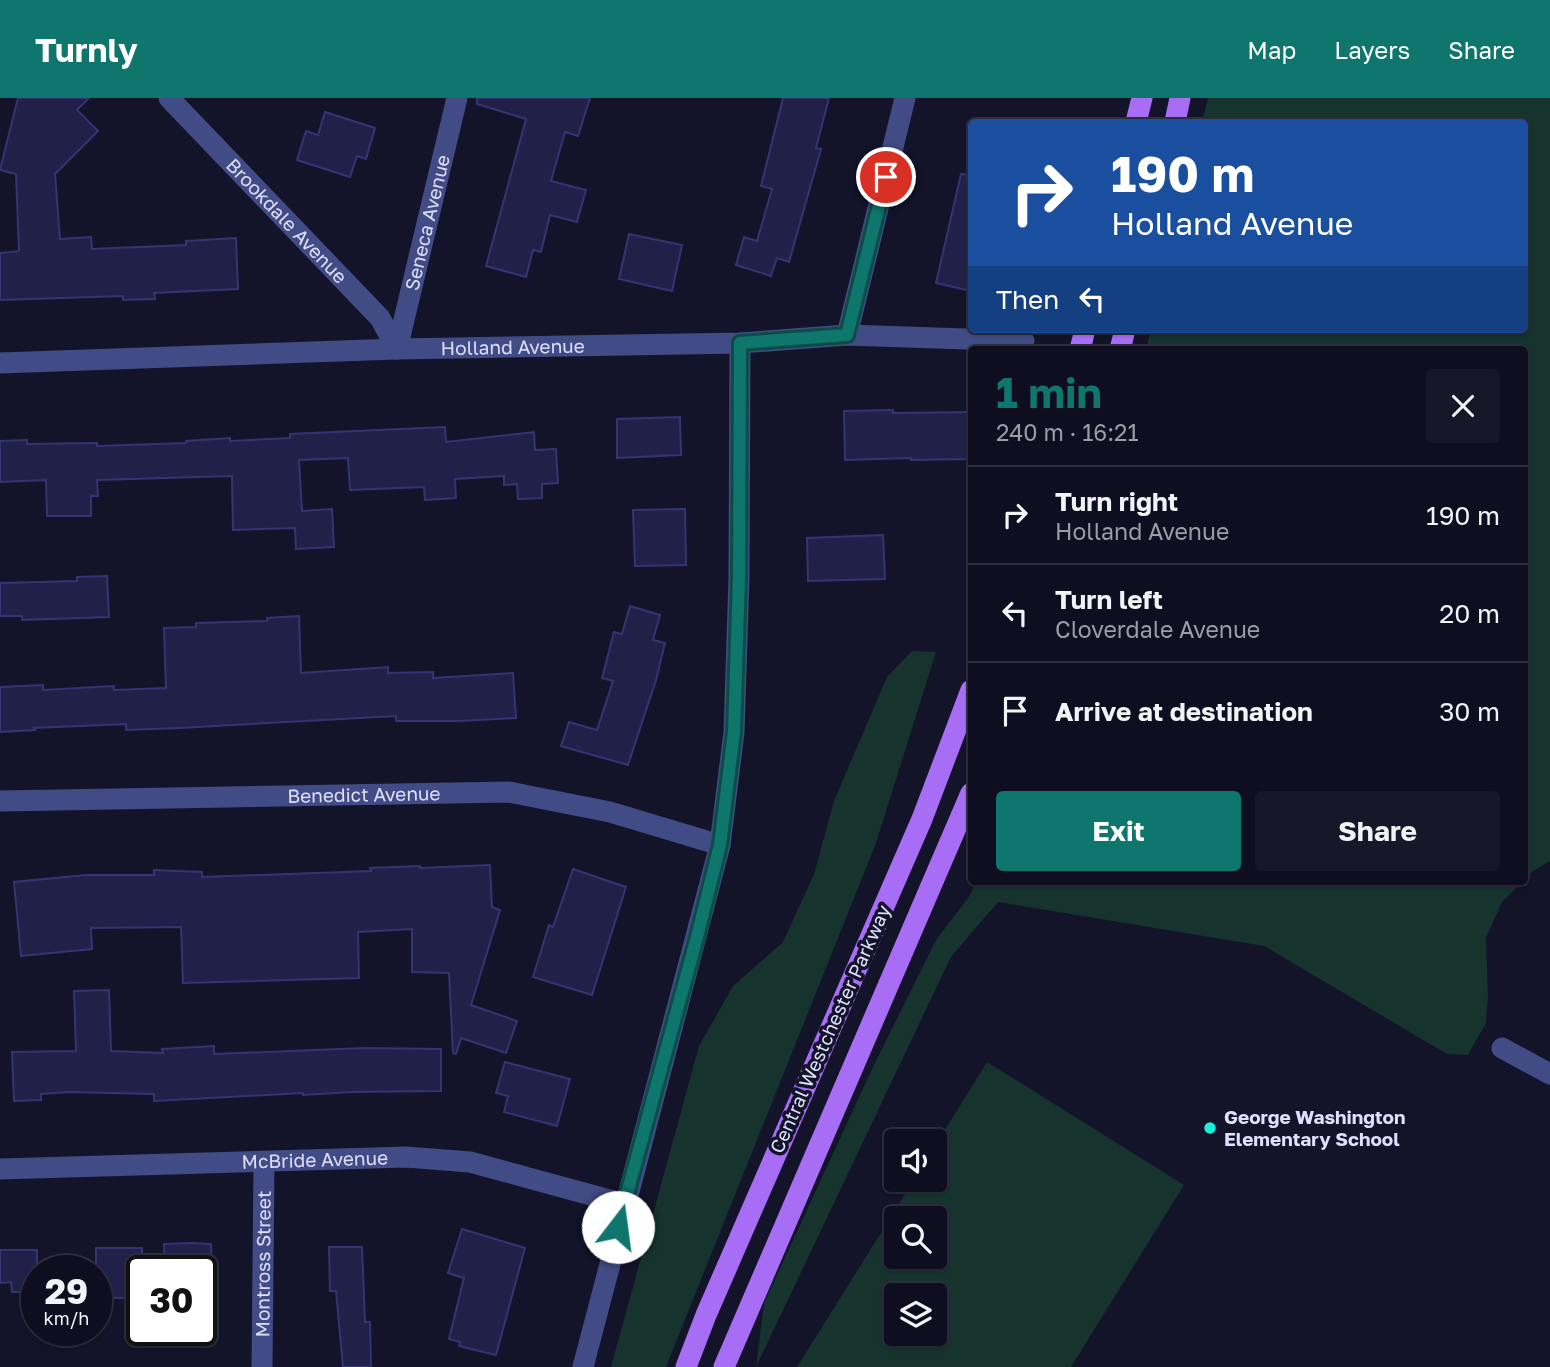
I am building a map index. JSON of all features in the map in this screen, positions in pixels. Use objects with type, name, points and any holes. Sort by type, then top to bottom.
[{"type":"main road","points":[[1137,119],[1142,98]]},
{"type":"main road","points":[[1176,119],[1180,98]]},
{"type":"main road","name":"Central Westchester Parkway","points":[[686,1367],[706,1314],[922,819],[968,698]]},
{"type":"main road","name":"Central Westchester Parkway","points":[[724,1367],[968,800]]},
{"type":"street","name":"Brookdale Avenue","points":[[169,98],[380,318],[397,349]]},
{"type":"street","name":"Seneca Avenue","points":[[397,349],[457,98]]},
{"type":"street","points":[[847,335],[905,98]]},
{"type":"street","name":"Holland Avenue","points":[[0,363],[397,349],[740,343],[847,335],[1024,341]]},
{"type":"street","points":[[583,1367],[720,845],[734,732],[739,578],[740,343]]},
{"type":"street","name":"Benedict Avenue","points":[[0,801],[509,792],[610,812],[720,845]]},
{"type":"street","points":[[1502,1048],[1550,1074]]},
{"type":"street","name":"McBride Avenue","points":[[0,1169],[406,1157],[470,1162],[624,1204]]},
{"type":"street","name":"Montross Street","points":[[262,1367],[264,1162]]},
{"type":"green space","points":[[1208,98],[1550,98],[1550,861],[1528,876],[1528,346],[1147,346],[1150,333],[1528,333],[1528,119],[1203,119]]},
{"type":"green space","points":[[912,651],[936,652],[876,843],[666,1367],[611,1367],[699,1046],[733,986],[783,942],[814,874],[834,801],[887,677]]},
{"type":"green space","points":[[975,885],[1519,885],[1502,902],[1486,938],[1486,1023],[1468,1055],[1447,1054],[1264,946],[998,902],[951,957],[756,1367],[764,1303],[873,1067],[936,940]]},
{"type":"green space","points":[[987,1062],[1184,1185],[1071,1367],[797,1367],[884,1228],[884,1269],[947,1269],[947,1206],[898,1206],[906,1192],[947,1192],[946,1129]]},
{"type":"building","points":[[18,98],[89,98],[77,110],[98,131],[55,174],[60,239],[91,237],[92,249],[186,245],[186,241],[236,238],[238,289],[154,293],[155,299],[123,300],[123,296],[0,300],[0,253],[19,251],[16,174],[0,170]]},
{"type":"building","points":[[477,98],[590,98],[578,136],[565,132],[551,181],[586,190],[577,222],[550,215],[541,252],[533,250],[526,277],[486,266],[526,119],[477,104]]},
{"type":"building","points":[[783,98],[829,98],[816,148],[821,149],[789,262],[777,258],[771,276],[736,265],[744,237],[757,241],[772,189],[761,186]]},
{"type":"building","points":[[325,112],[375,128],[366,159],[357,156],[350,177],[297,160],[306,131],[318,135]]},
{"type":"building","points":[[961,174],[968,175],[968,290],[936,283]]},
{"type":"building","points":[[629,234],[682,245],[672,291],[619,279]]},
{"type":"building","points":[[844,411],[968,412],[968,459],[845,460]]},
{"type":"building","points":[[680,417],[681,455],[617,458],[617,419]]},
{"type":"building","points":[[445,427],[446,442],[534,432],[535,450],[556,449],[558,483],[542,484],[542,498],[518,499],[517,484],[504,485],[504,476],[455,479],[456,498],[425,500],[424,487],[350,490],[348,458],[299,460],[302,511],[332,509],[334,547],[296,549],[295,528],[233,530],[232,476],[97,480],[98,496],[91,496],[91,516],[47,516],[46,480],[0,482],[0,441],[27,440],[27,444],[97,443],[97,446],[186,443],[230,438],[230,441],[290,438],[290,434]]},
{"type":"building","points":[[685,509],[686,565],[635,566],[633,510]]},
{"type":"building","points":[[883,535],[885,579],[808,581],[807,538]]},
{"type":"building","points":[[107,576],[109,617],[22,620],[22,616],[0,616],[0,583],[77,581],[77,577]]},
{"type":"building","points":[[630,606],[660,615],[653,640],[665,643],[656,680],[628,765],[561,746],[569,722],[597,730],[613,681],[602,678],[614,632],[622,634]]},
{"type":"building","points":[[299,616],[301,673],[388,667],[388,673],[433,672],[433,678],[513,673],[516,718],[396,721],[396,716],[179,728],[126,730],[126,724],[0,732],[0,687],[43,685],[43,690],[114,686],[114,690],[166,688],[164,628],[196,627],[196,623],[267,621],[267,618]]},
{"type":"building","points":[[490,865],[492,907],[500,910],[471,1005],[517,1021],[506,1053],[461,1038],[456,1054],[453,1053],[449,973],[412,972],[412,929],[358,932],[359,978],[183,983],[181,927],[91,928],[92,949],[21,956],[14,882],[86,875],[154,875],[154,870],[202,872],[202,877]]},
{"type":"building","points":[[573,869],[626,887],[592,995],[533,977],[549,925],[553,927]]},
{"type":"building","points":[[109,990],[111,1051],[163,1053],[162,1049],[214,1046],[214,1054],[365,1048],[441,1049],[441,1091],[303,1093],[154,1101],[154,1094],[69,1092],[41,1094],[41,1100],[14,1101],[12,1052],[76,1051],[74,991]]},
{"type":"building","points":[[505,1062],[570,1079],[557,1126],[504,1112],[508,1096],[496,1093]]},
{"type":"building","points":[[462,1229],[525,1248],[496,1355],[459,1346],[460,1342],[449,1339],[464,1278],[448,1273]]},
{"type":"building","points":[[164,1244],[211,1244],[211,1255],[164,1255]]},
{"type":"building","points":[[329,1247],[362,1247],[365,1322],[370,1322],[371,1367],[343,1367],[336,1291],[330,1291]]},
{"type":"building","points":[[96,1248],[142,1248],[142,1255],[126,1255],[126,1298],[112,1298],[112,1255],[96,1255]]},
{"type":"building","points":[[0,1250],[37,1250],[37,1255],[21,1255],[21,1292],[12,1292],[11,1282],[0,1283]]},
{"type":"place","name":"George Washington Elementary School","points":[[1210,1128]]},
{"type":"route","points":[[618,1227],[720,845],[734,732],[739,578],[740,343],[847,335],[886,177]]}]
